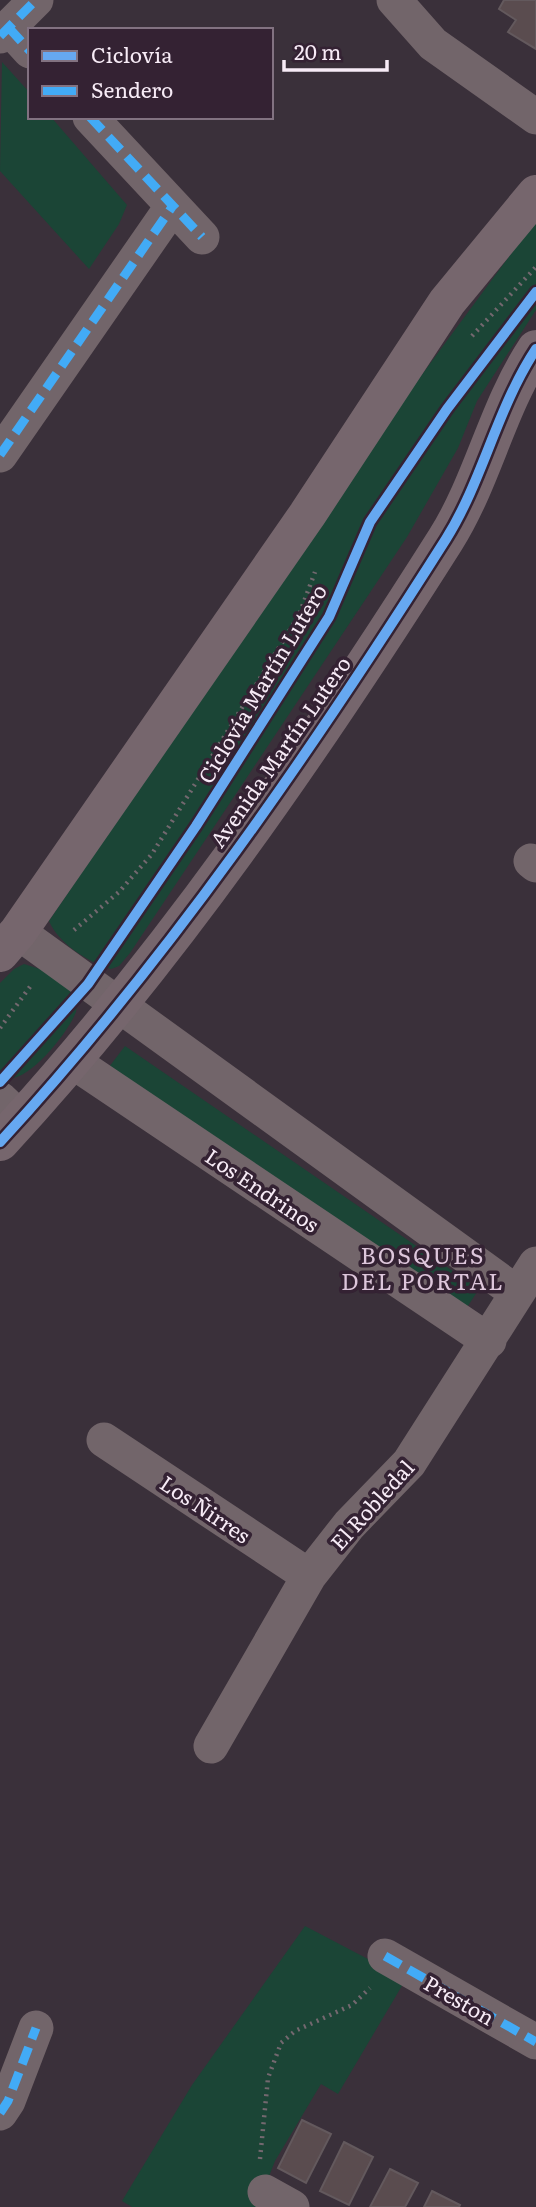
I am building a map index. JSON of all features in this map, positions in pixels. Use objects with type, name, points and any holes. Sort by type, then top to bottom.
[{"type":"street","points":[[13,38],[36,0]]},
{"type":"street","points":[[394,0],[433,44],[536,117]]},
{"type":"street","points":[[92,119],[202,237]]},
{"type":"street","points":[[517,1293],[52,958],[9,942],[307,515],[447,302],[536,194]]},
{"type":"street","points":[[0,455],[172,207]]},
{"type":"street","name":"Avenida Martín Lutero","points":[[7,1120],[72,1061],[185,919],[295,765],[463,510],[503,413],[536,349]]},
{"type":"street","name":"Los Endrinos","points":[[72,1061],[489,1341]]},
{"type":"street","name":"El Robledal","points":[[211,1746],[309,1576],[349,1525],[409,1463],[536,1264]]},
{"type":"street","name":"Los Ñirres","points":[[104,1440],[309,1576]]},
{"type":"street","name":"Preston","points":[[385,1956],[536,2042]]},
{"type":"street","points":[[0,2113],[8,2101],[36,2028]]},
{"type":"path","points":[[470,338],[536,267]]},
{"type":"path","points":[[0,1028],[72,931],[119,892],[152,854],[299,615],[316,568]]},
{"type":"path","points":[[279,2199],[256,2186],[254,2180],[268,2078],[277,2050],[286,2036],[362,1998],[369,1991],[385,1956]]},
{"type":"green space","points":[[2,62],[28,91],[28,119],[53,119],[127,205],[119,224],[89,269],[0,171]]},
{"type":"green space","points":[[536,220],[536,310],[477,401],[458,448],[407,537],[130,953],[119,966],[111,969],[84,957],[59,937],[49,921],[353,468]]},
{"type":"green space","points":[[24,964],[43,970],[77,995],[76,1010],[64,1033],[44,1057],[32,1068],[10,1079],[0,1077],[0,983],[14,969]]},
{"type":"green space","points":[[125,1046],[479,1289],[464,1312],[109,1067]]},
{"type":"green space","points":[[305,1926],[406,1979],[338,2094],[321,2084],[275,2161],[257,2207],[132,2207],[122,2201],[192,2085]]},
{"type":"building","points":[[504,0],[536,0],[536,49],[508,32],[516,20],[499,9]]},
{"type":"building","points":[[302,2120],[331,2134],[306,2183],[278,2168]]},
{"type":"building","points":[[344,2142],[373,2157],[349,2205],[320,2191]]},
{"type":"building","points":[[390,2169],[418,2183],[405,2207],[370,2207]]},
{"type":"building","points":[[432,2191],[460,2205],[459,2207],[424,2207]]},
{"type":"marked path","points":[[0,36],[36,0]]},
{"type":"marked path","points":[[9,28],[28,49]]},
{"type":"marked path","points":[[92,119],[202,237]]},
{"type":"marked path","points":[[0,455],[172,207]]},
{"type":"marked path","points":[[385,1956],[536,2042]]},
{"type":"marked path","points":[[0,2113],[8,2101],[36,2028]]},
{"type":"cycle path","name":"Ciclovía Martín Lutero","points":[[0,1082],[88,984],[196,826],[329,617],[370,522],[447,409],[536,292]]},
{"type":"cycle path","points":[[0,1142],[62,1072],[180,926],[291,774],[344,696],[459,516],[511,395],[536,349]]},
{"type":"district","name":"BOSQUES DEL PORTAL","points":[[423,1267]]}]
